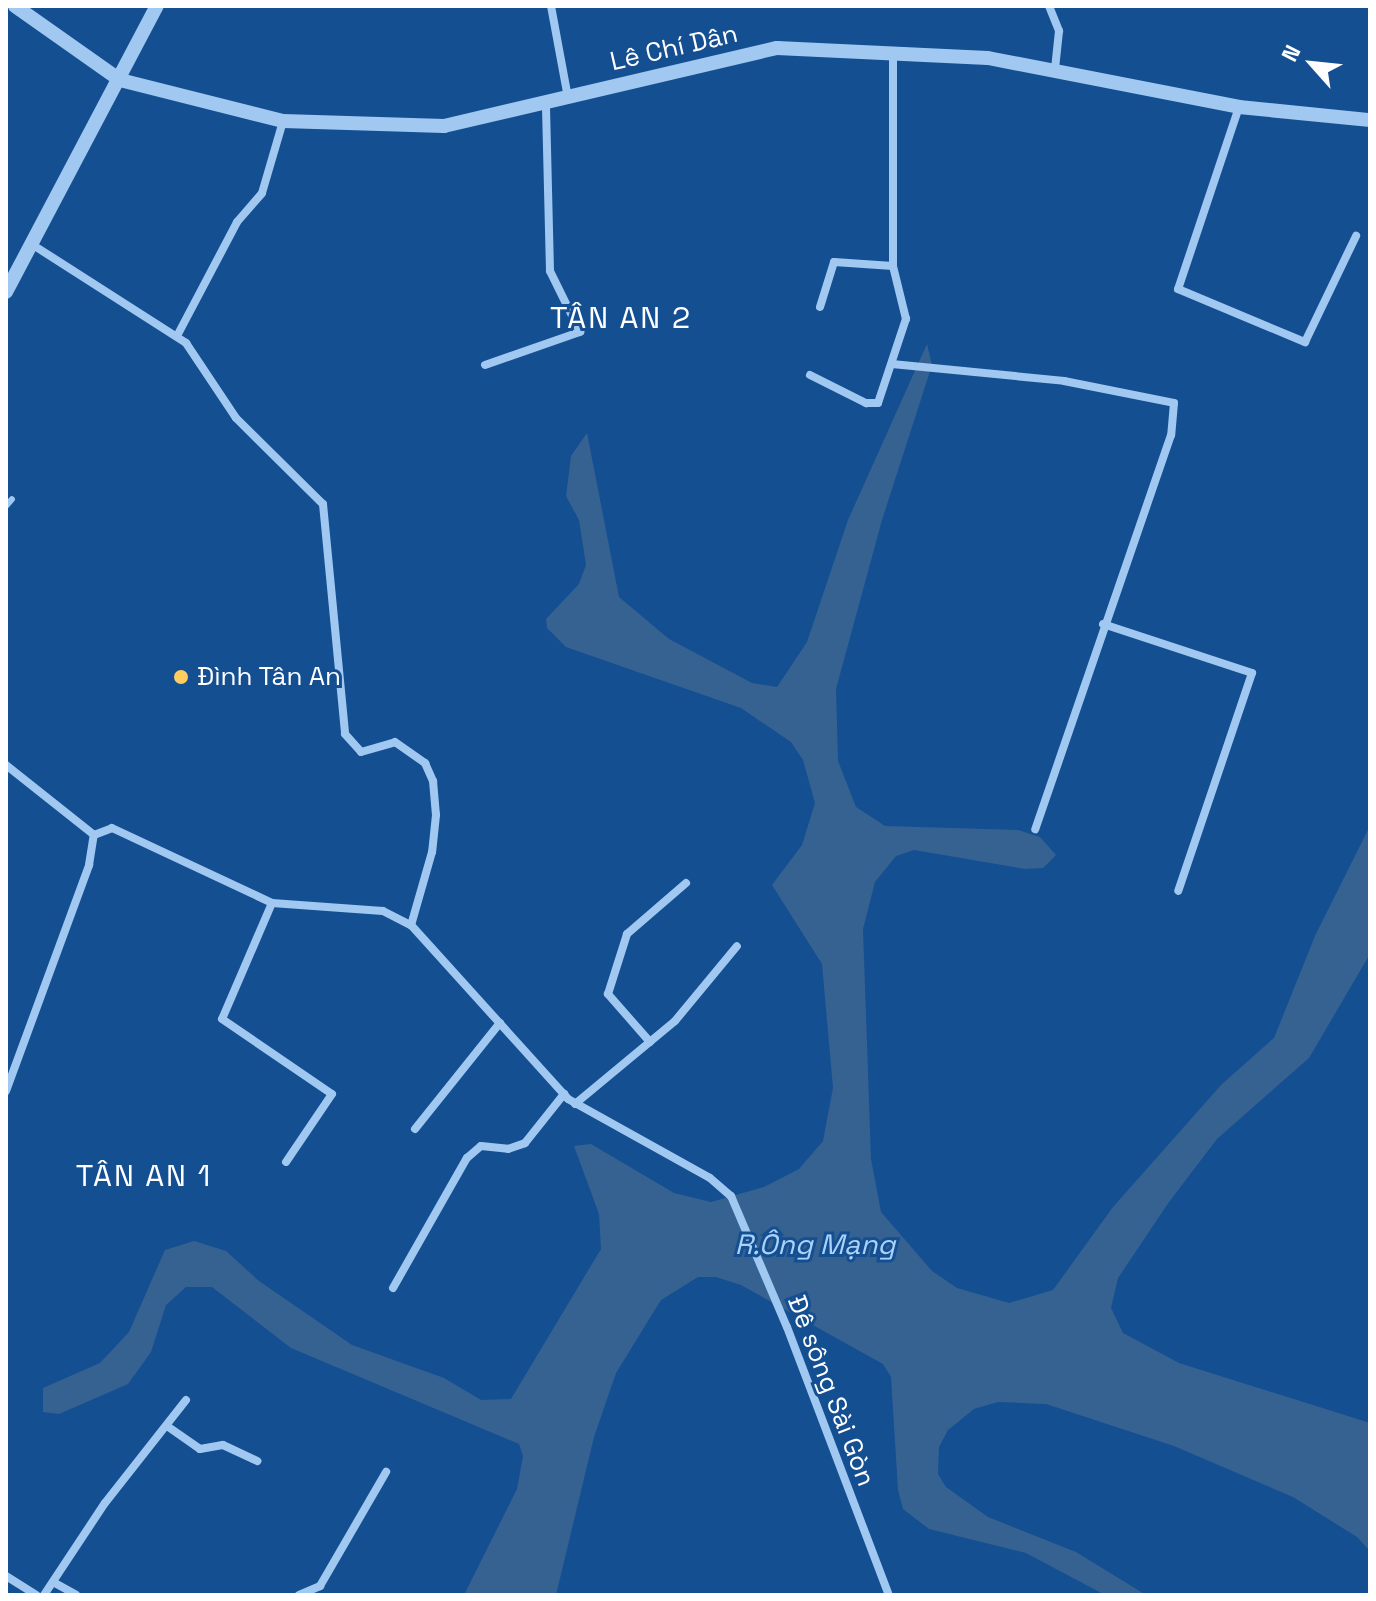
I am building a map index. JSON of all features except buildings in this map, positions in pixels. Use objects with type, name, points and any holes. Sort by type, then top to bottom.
[{"type":"street","name":"Lê Chí Dân","points":[[15,6],[120,80],[283,121],[444,126],[546,105],[777,48],[893,50],[1055,69],[1239,107],[1370,120]]},
{"type":"street","points":[[6,292],[157,6]]},
{"type":"street","points":[[551,6],[568,99]]},
{"type":"street","points":[[1049,6],[1059,31],[1055,69]]},
{"type":"street","points":[[810,375],[866,403],[878,403],[907,313],[893,266],[893,50]]},
{"type":"street","points":[[485,365],[580,332],[550,271],[546,105]]},
{"type":"street","points":[[1239,107],[1178,289],[1305,342],[1356,236]]},
{"type":"street","points":[[177,336],[237,222],[262,193],[283,121]]},
{"type":"street","points":[[33,245],[177,336],[236,418],[323,504],[345,734],[361,752],[395,742],[425,763],[433,781],[436,815],[432,852],[411,925],[383,911],[272,903],[112,828],[94,835]]},
{"type":"street","points":[[820,307],[834,262],[893,266]]},
{"type":"street","points":[[892,364],[1064,381],[1174,403],[1171,435],[1103,624],[1035,829]]},
{"type":"street","points":[[1103,624],[1252,673],[1178,891]]},
{"type":"street","points":[[6,765],[94,835]]},
{"type":"street","points":[[7,1086],[89,865],[94,835]]},
{"type":"street","points":[[650,1042],[608,994],[627,934],[686,883]]},
{"type":"street","points":[[272,903],[222,1019],[332,1094],[286,1162]]},
{"type":"street","name":"Đê sông Sài Gòn","points":[[411,925],[575,1104],[710,1178],[731,1196],[889,1595]]},
{"type":"street","points":[[575,1104],[675,1021],[737,946]]},
{"type":"street","points":[[415,1129],[500,1023]]},
{"type":"street","points":[[393,1288],[467,1158],[481,1146],[508,1149],[525,1143],[564,1094]]},
{"type":"street","points":[[44,1595],[105,1503],[186,1400]]},
{"type":"street","points":[[167,1426],[200,1449],[223,1445],[257,1461]]},
{"type":"street","points":[[299,1595],[320,1586],[386,1472]]},
{"type":"street","points":[[6,1576],[37,1595]]},
{"type":"street","points":[[53,1582],[76,1595]]},
{"type":"lane","points":[[6,506],[12,499]]},
{"type":"water","name":"R.Ông Mạng","points":[[927,344],[932,365],[882,520],[836,689],[838,761],[856,807],[885,826],[1018,830],[1040,837],[1056,855],[1043,868],[1025,869],[914,850],[896,856],[875,882],[863,929],[871,1159],[881,1212],[932,1271],[957,1288],[1009,1303],[1053,1290],[1113,1207],[1222,1084],[1274,1038],[1315,936],[1370,826],[1370,954],[1309,1058],[1217,1139],[1169,1202],[1118,1278],[1111,1308],[1123,1333],[1179,1363],[1370,1423],[1370,1551],[1357,1537],[1293,1497],[1174,1446],[1046,1404],[998,1402],[974,1409],[948,1430],[939,1447],[938,1474],[946,1487],[988,1517],[1076,1552],[1146,1595],[1105,1595],[1026,1553],[929,1529],[903,1509],[898,1490],[891,1377],[883,1364],[741,1285],[716,1277],[698,1277],[661,1300],[616,1373],[594,1437],[556,1595],[464,1595],[517,1489],[523,1456],[519,1444],[291,1348],[212,1287],[186,1287],[166,1305],[151,1352],[128,1384],[59,1414],[43,1412],[43,1388],[100,1363],[129,1332],[165,1250],[194,1241],[226,1251],[259,1281],[352,1345],[444,1378],[481,1400],[511,1399],[601,1249],[599,1214],[574,1146],[591,1144],[674,1193],[711,1202],[764,1187],[799,1169],[823,1141],[833,1088],[822,964],[772,885],[802,845],[815,803],[803,760],[791,742],[741,708],[566,647],[547,628],[546,619],[579,584],[586,565],[579,520],[566,496],[571,456],[587,433],[619,597],[669,639],[752,683],[777,687],[807,642],[848,520]]},
{"type":"place","name":"Đình Tân An","points":[[181,677]]},
{"type":"district","name":"TÂN AN 2","points":[[621,318]]},
{"type":"district","name":"TÂN AN 1","points":[[144,1176]]}]
